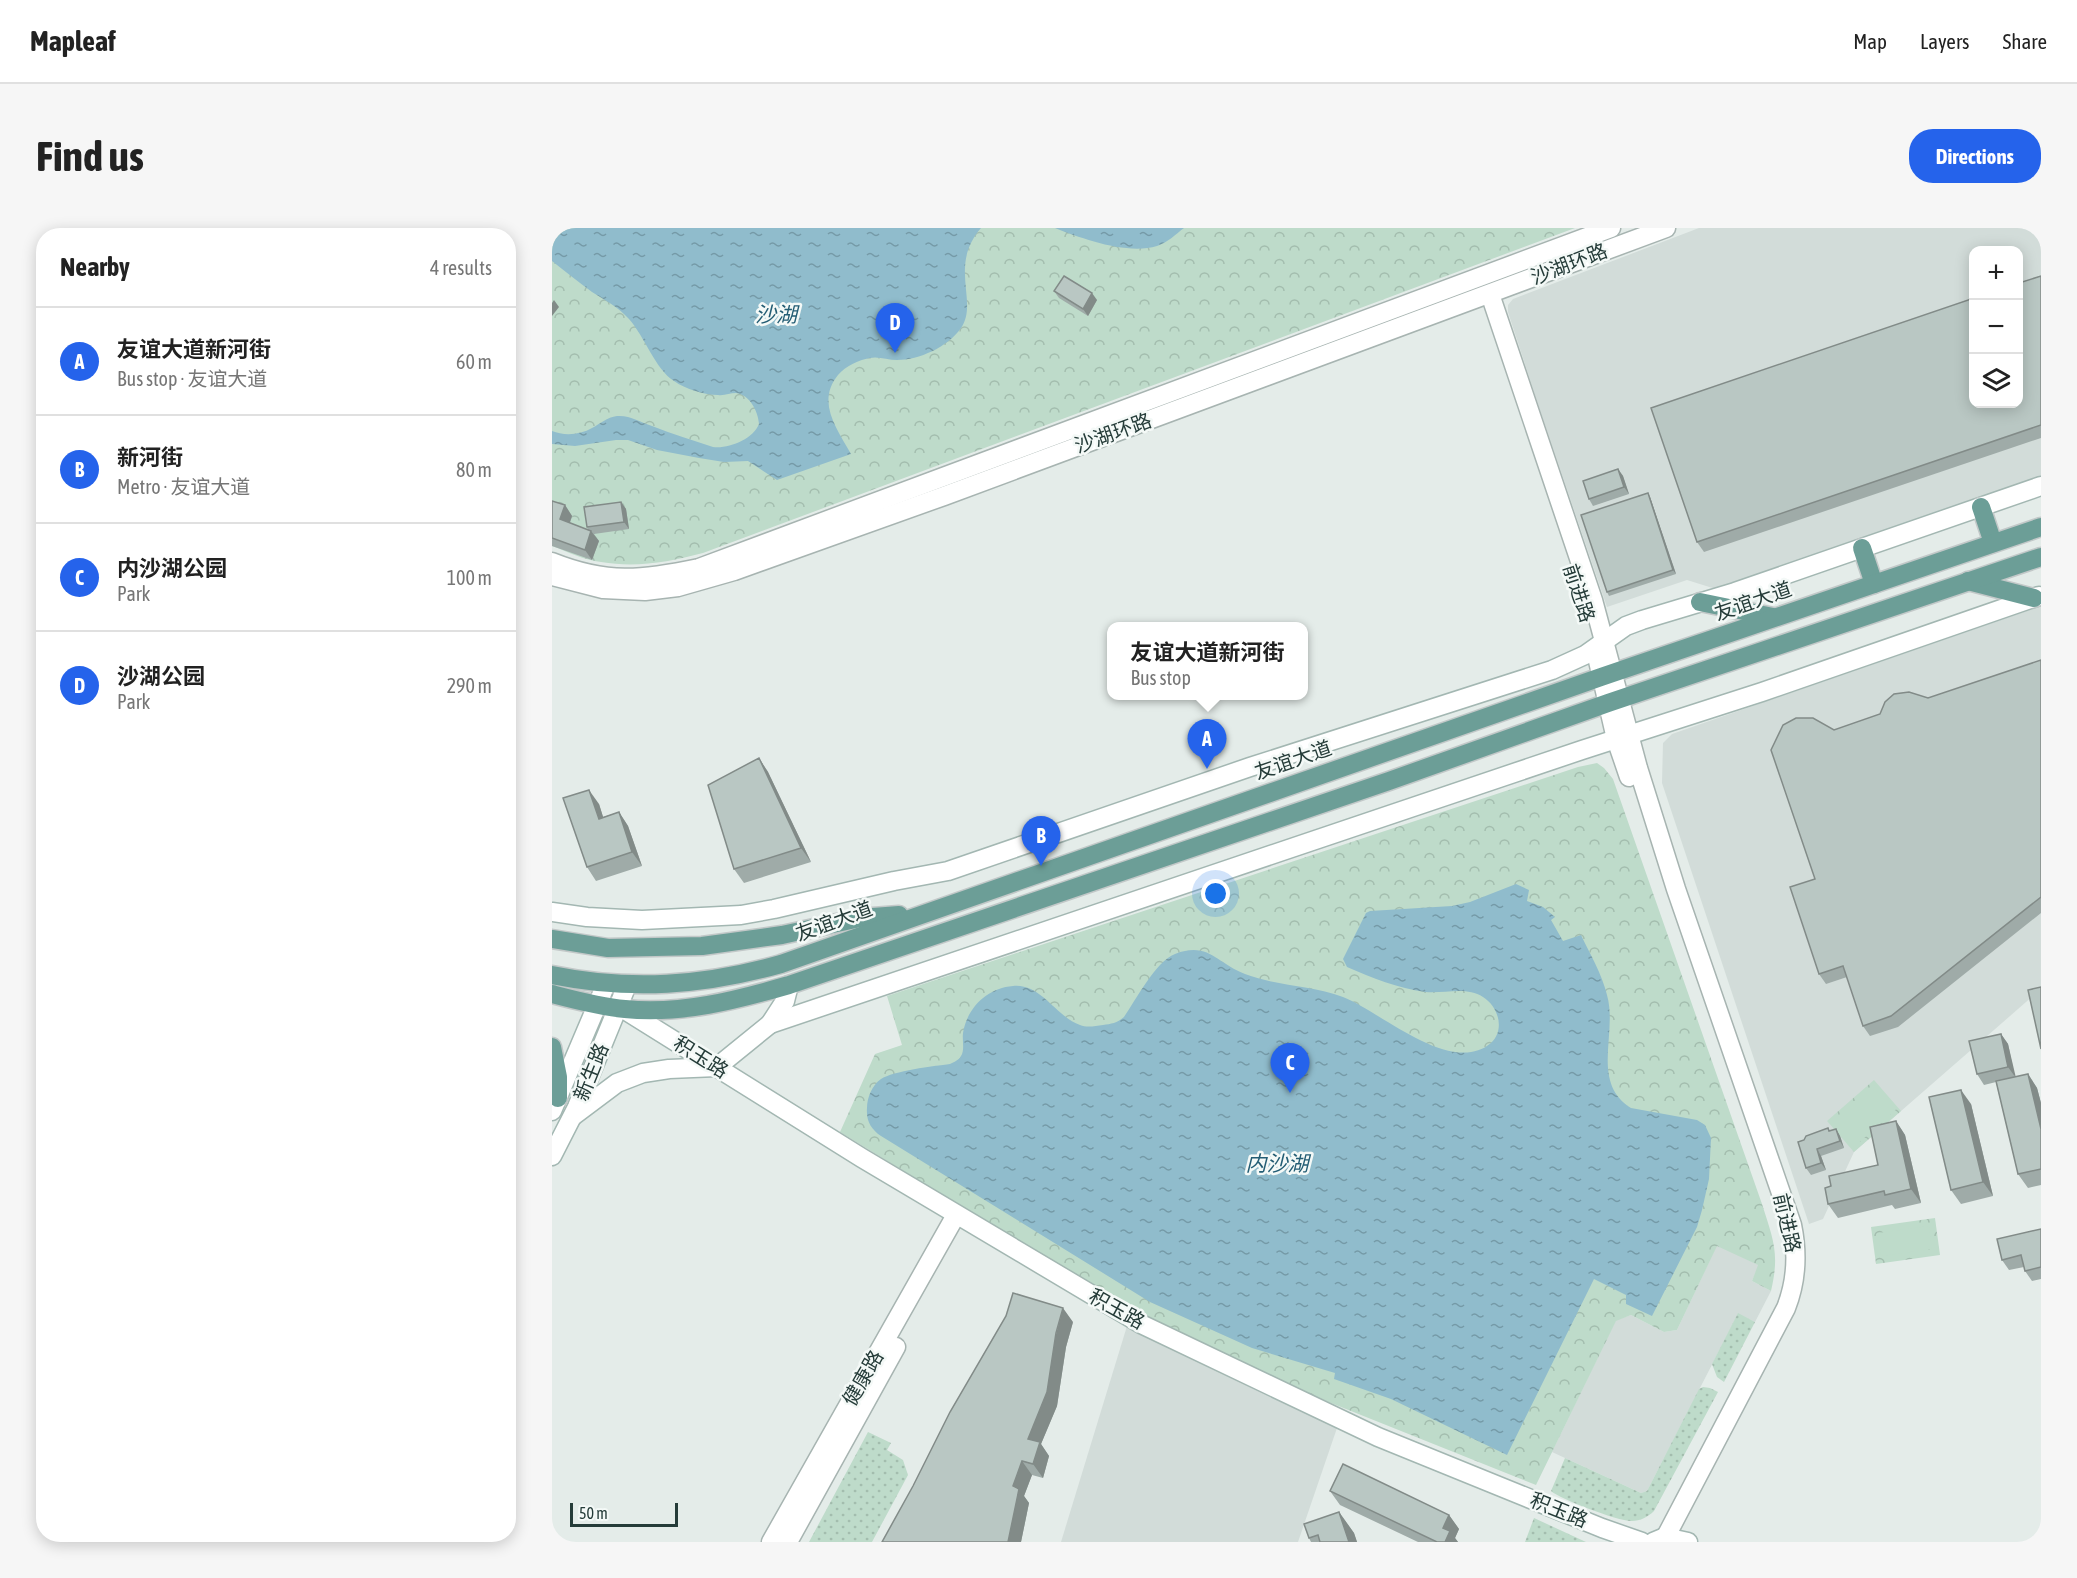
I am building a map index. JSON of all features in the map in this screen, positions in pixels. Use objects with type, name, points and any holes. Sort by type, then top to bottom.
[{"type":"main road","name":"沙湖环路","points":[[552,562],[602,577],[618,579],[660,577],[699,568],[1611,228]]},
{"type":"main road","name":"沙湖环路","points":[[552,576],[580,585],[624,591],[660,590],[701,581],[944,496],[1666,228]]},
{"type":"main road","name":"前进路","points":[[1484,296],[1601,644],[1647,826],[1676,889],[1792,1225],[1797,1262],[1792,1293],[1786,1308],[1660,1540]]},
{"type":"main road","points":[[552,912],[587,917],[642,920],[741,915],[948,871],[1250,767],[1552,670],[1573,662],[1626,626],[2041,486]]},
{"type":"main road","points":[[1981,507],[1993,543]]},
{"type":"main road","name":"友谊大道","points":[[552,975],[627,985],[689,983],[759,970],[2041,527]]},
{"type":"main road","points":[[1862,548],[1874,584]]},
{"type":"main road","points":[[552,994],[621,1009],[662,1010],[708,1005],[789,985],[2041,556]]},
{"type":"main road","points":[[1968,580],[2037,596]]},
{"type":"main road","points":[[770,1024],[1762,692],[2037,596]]},
{"type":"main road","points":[[1700,602],[1774,618]]},
{"type":"main road","points":[[552,939],[608,948],[702,946],[782,935],[860,918],[924,912]]},
{"type":"main road","name":"新生路","points":[[555,1104],[606,984]]},
{"type":"main road","name":"新生路","points":[[552,1156],[573,1116],[621,1009],[627,985]]},
{"type":"main road","points":[[573,1116],[610,1088],[636,1075],[655,1070],[717,1067],[770,1024],[785,1001],[789,985]]},
{"type":"main road","name":"积玉路","points":[[621,1009],[961,1218],[1141,1324],[1378,1437],[1642,1542]]},
{"type":"main road","points":[[552,1047],[558,1077],[555,1104]]},
{"type":"main road","name":"健康路","points":[[771,1542],[961,1218]]},
{"type":"main road","name":"健康路","points":[[788,1542],[961,1218]]},
{"type":"main road","points":[[1660,1540],[1688,1542]]},
{"type":"shaded area","points":[[1699,228],[2041,228],[2041,485],[1719,590],[1687,580],[1607,607],[1536,398],[1508,312],[1508,305],[1513,299]]},
{"type":"shaded area","points":[[2041,606],[2041,989],[1854,1152],[1823,1219],[1809,1224],[1662,783],[1663,743],[1672,734]]},
{"type":"shaded area","points":[[1717,1245],[1759,1265],[1752,1281],[1771,1291],[1755,1322],[1738,1314],[1647,1491],[1641,1493],[1552,1452],[1616,1320],[1631,1315],[1664,1332],[1677,1330]]},
{"type":"shaded area","points":[[1127,1326],[1337,1428],[1298,1542],[1061,1542]]},
{"type":"green space","points":[[552,228],[1575,228],[703,553],[665,561],[614,564],[588,560],[552,546]]},
{"type":"green space","name":"内沙湖","points":[[1597,763],[1613,779],[1762,1204],[1774,1246],[1774,1278],[1771,1291],[1752,1281],[1758,1265],[1717,1246],[1677,1330],[1664,1332],[1631,1315],[1616,1321],[1536,1485],[1311,1395],[1125,1307],[840,1132],[875,1054],[902,1045],[887,996],[1578,767]]},
{"type":"green space","points":[[1874,1080],[1901,1111],[1854,1152],[1827,1121]]},
{"type":"green space","points":[[1874,1085],[1896,1110],[1854,1147],[1832,1122]]},
{"type":"green space","points":[[1935,1218],[1940,1255],[1876,1264],[1871,1227]]},
{"type":"green space","points":[[1929,1226],[1932,1249],[1881,1256],[1878,1233]]},
{"type":"green space","points":[[1738,1313],[1755,1322],[1724,1382],[1717,1377],[1712,1364]]},
{"type":"green space","points":[[1703,1387],[1718,1392],[1654,1511],[1649,1515],[1638,1520],[1625,1520],[1577,1504],[1551,1491],[1565,1458],[1641,1493],[1647,1491],[1699,1389]]},
{"type":"green space","points":[[868,1432],[891,1443],[887,1450],[903,1460],[908,1475],[872,1542],[809,1542]]},
{"type":"green space","points":[[1534,1518],[1586,1542],[1525,1542]]},
{"type":"water","name":"沙湖","points":[[552,228],[981,228],[971,242],[966,256],[967,307],[966,318],[961,328],[949,341],[923,355],[897,360],[870,358],[845,369],[832,385],[829,405],[835,425],[851,454],[777,480],[748,461],[724,462],[699,458],[657,450],[628,440],[575,446],[552,444],[552,431],[562,434],[577,433],[617,416],[631,418],[713,447],[740,442],[752,434],[759,424],[752,404],[741,394],[701,393],[684,387],[667,376],[635,326],[625,315],[552,261]]},
{"type":"water","points":[[1055,228],[1184,228],[1161,245],[1132,249],[1092,241]]},
{"type":"water","name":"内沙湖","points":[[1516,884],[1529,890],[1527,901],[1543,907],[1555,917],[1551,920],[1563,941],[1581,935],[1596,964],[1610,1010],[1608,1071],[1619,1097],[1631,1108],[1697,1120],[1705,1125],[1711,1138],[1709,1179],[1697,1227],[1652,1316],[1626,1304],[1626,1295],[1594,1279],[1507,1455],[1391,1399],[1334,1379],[1335,1373],[1252,1348],[1150,1302],[881,1136],[868,1121],[869,1096],[881,1079],[904,1071],[950,1064],[959,1059],[963,1051],[965,1024],[974,1008],[987,995],[1004,988],[1023,986],[1040,995],[1071,1021],[1080,1025],[1109,1024],[1124,1017],[1146,982],[1160,965],[1175,954],[1187,951],[1205,952],[1235,970],[1257,978],[1343,997],[1436,1047],[1456,1052],[1475,1051],[1491,1043],[1498,1032],[1498,1019],[1489,1001],[1469,992],[1425,992],[1405,988],[1347,967],[1343,959],[1366,913],[1370,911],[1452,906],[1470,902]]},
{"type":"building","points":[[1064,276],[1092,293],[1083,309],[1054,291]]},
{"type":"building","points":[[2041,276],[2041,425],[1697,542],[1651,408],[1969,300],[1969,408],[2023,408],[2023,282]]},
{"type":"building","points":[[1618,469],[1624,487],[1589,499],[1583,481]]},
{"type":"building","points":[[1648,493],[1673,570],[1607,592],[1581,515]]},
{"type":"building","points":[[552,501],[565,505],[560,519],[591,531],[585,550],[552,538]]},
{"type":"building","points":[[621,502],[624,522],[587,527],[584,507]]},
{"type":"building","points":[[2041,660],[2041,897],[1891,1016],[1863,1026],[1843,966],[1819,974],[1790,887],[1815,879],[1771,750],[1783,725],[1796,718],[1813,718],[1834,730],[1880,714],[1885,702],[1894,694],[1909,692],[1928,698]]},
{"type":"building","points":[[759,758],[801,848],[734,869],[708,785]]},
{"type":"building","points":[[589,790],[599,819],[619,812],[632,852],[587,867],[563,798]]},
{"type":"building","points":[[2041,987],[2041,1049],[2028,990]]},
{"type":"building","points":[[2001,1034],[2008,1067],[1977,1074],[1969,1041]]},
{"type":"building","points":[[2028,1074],[2041,1129],[2041,1169],[2018,1174],[1996,1081]]},
{"type":"building","points":[[1961,1090],[1983,1182],[1951,1190],[1929,1097]]},
{"type":"building","points":[[1896,1121],[1911,1189],[1885,1195],[1884,1191],[1828,1204],[1825,1188],[1831,1186],[1829,1176],[1878,1165],[1870,1127]]},
{"type":"building","points":[[1828,1128],[1829,1131],[1836,1129],[1840,1141],[1817,1149],[1821,1163],[1806,1168],[1798,1142],[1804,1140],[1806,1136]]},
{"type":"building","points":[[2041,1229],[2041,1267],[2025,1271],[2021,1255],[2002,1260],[1997,1239]]},
{"type":"building","points":[[1013,1293],[1063,1308],[1056,1333],[1047,1392],[1028,1439],[1040,1442],[1033,1464],[1022,1461],[1013,1486],[1019,1489],[1008,1542],[882,1542],[950,1412],[1006,1316]]},
{"type":"building","points":[[1343,1464],[1449,1515],[1443,1528],[1450,1531],[1445,1542],[1437,1542],[1330,1491]]},
{"type":"building","points":[[1339,1512],[1349,1542],[1320,1542],[1318,1535],[1309,1538],[1304,1524]]},
{"type":"place","name":"沙湖公园","points":[[895,353]]},
{"type":"place","name":"友谊大道新河街","points":[[1207,769]]},
{"type":"place","name":"新河街","points":[[1041,866]]},
{"type":"place","name":"内沙湖公园","points":[[1290,1093]]}]
